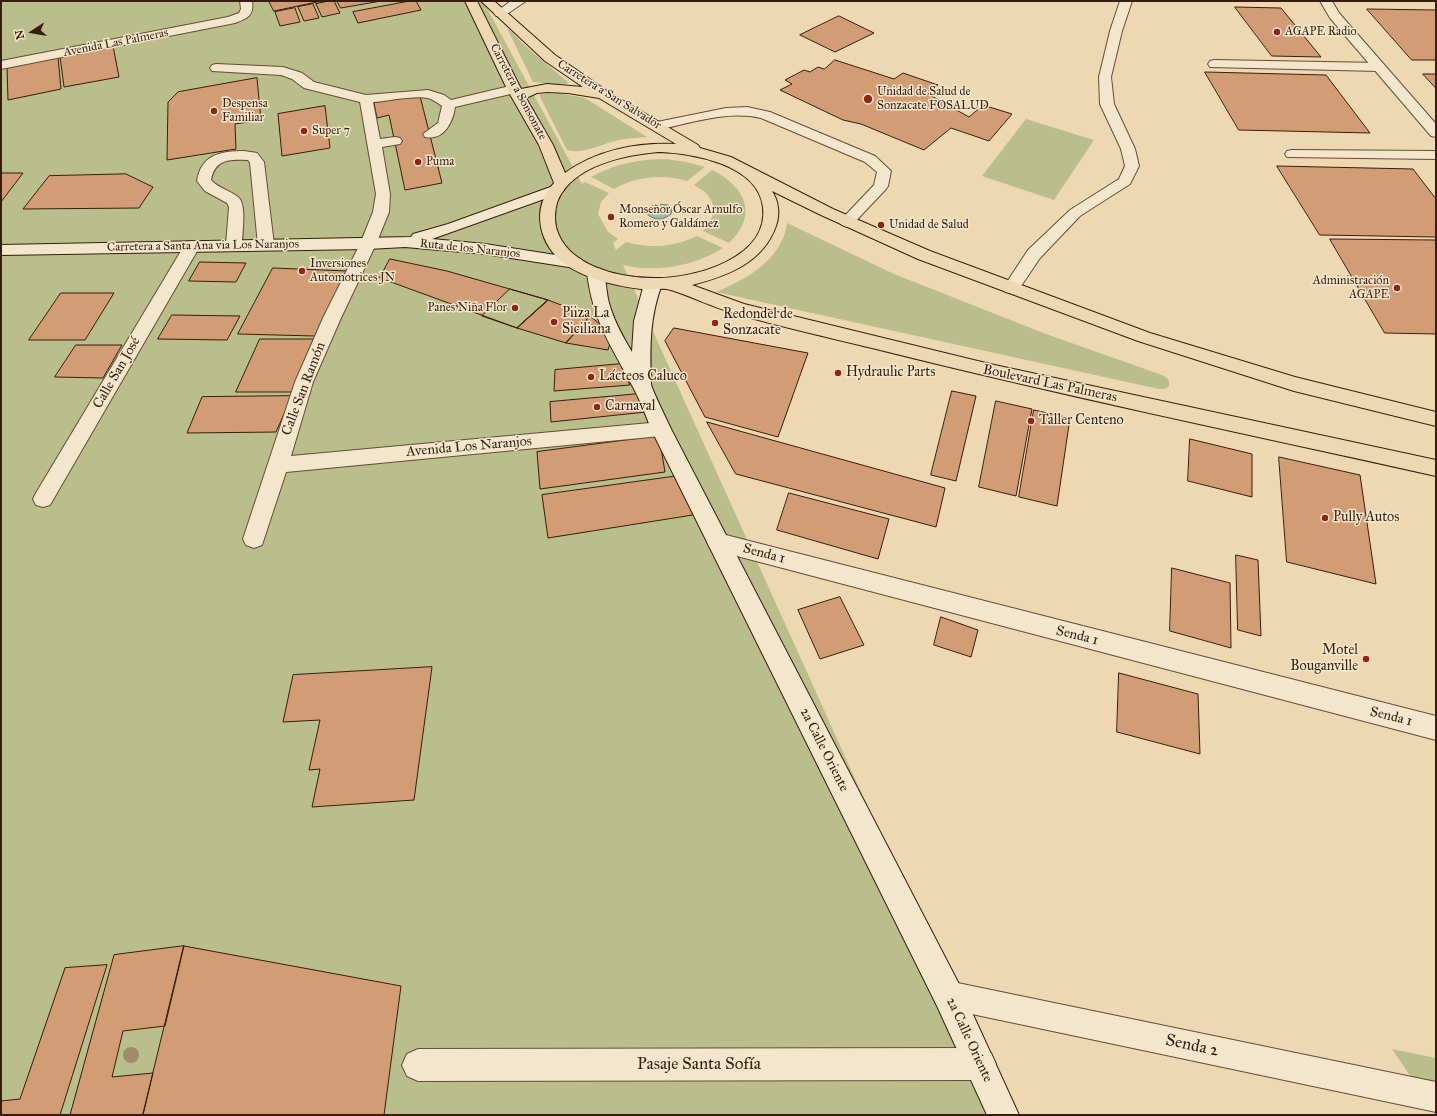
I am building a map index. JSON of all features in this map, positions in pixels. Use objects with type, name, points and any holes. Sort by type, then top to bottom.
[{"type":"main road","name":"Carretera a Sonsonate","points":[[471,1],[516,92],[546,145],[559,187]]},
{"type":"main road","name":"Carretera a San Salvador","points":[[487,1],[550,58],[602,94],[699,151]]},
{"type":"main road","points":[[516,92],[536,88],[554,88],[602,94]]},
{"type":"main road","points":[[747,172],[763,188],[769,201],[770,221],[762,241],[750,253],[725,269],[693,280],[661,284],[616,280],[595,273],[575,263],[558,248],[549,232],[547,215],[559,187],[574,173],[590,164],[627,152],[658,148],[699,151],[726,160],[847,222],[924,255],[1144,337],[1294,384],[1436,419]]},
{"type":"main road","name":"Boulevard Las Palmeras","points":[[661,284],[739,309],[990,371],[1436,468]]},
{"type":"street","name":"Avenida Las Palmeras","points":[[1,66],[232,20],[244,14],[247,9],[246,1]]},
{"type":"street","points":[[500,13],[520,1]]},
{"type":"street","points":[[1326,1],[1334,15],[1436,133]]},
{"type":"street","name":"Ruta de los Naranjos","points":[[405,242],[468,223],[559,187]]},
{"type":"street","name":"Ruta de los Naranjos","points":[[405,242],[485,248],[575,263]]},
{"type":"street","name":"Carretera a Santa Ana via Los Naranjos","points":[[1,250],[368,244],[405,242]]},
{"type":"street","name":"Calle San Ramón","points":[[254,539],[304,382],[332,318],[368,244]]},
{"type":"street","name":"Calle San José","points":[[43,499],[192,246]]},
{"type":"street","name":"2a Calle Oriente","points":[[595,273],[597,292],[602,313],[642,386],[661,429],[948,995],[1003,1115]]},
{"type":"street","name":"2a Calle Oriente","points":[[642,386],[640,334],[645,305],[661,284]]},
{"type":"street","name":"Avenida Los Naranjos","points":[[277,464],[661,429]]},
{"type":"street","name":"Senda 1","points":[[718,542],[1436,728]]},
{"type":"street","name":"Pasaje Santa Sofía","points":[[418,1065],[980,1064]]},
{"type":"lane","points":[[1011,288],[1034,254],[1075,213],[1125,181],[1132,166],[1128,149],[1107,104],[1105,77],[1116,31],[1126,1]]},
{"type":"lane","points":[[1214,64],[1379,66]]},
{"type":"lane","points":[[216,68],[283,71],[297,76],[309,85],[324,90],[366,99],[428,94],[439,98],[450,105],[516,92]]},
{"type":"lane","points":[[366,99],[383,194],[381,212],[368,244]]},
{"type":"lane","points":[[430,134],[440,130],[446,122],[450,105]]},
{"type":"lane","points":[[657,126],[726,112],[748,111],[765,115],[870,159],[884,172],[881,186],[847,222]]},
{"type":"lane","points":[[374,144],[394,141]]},
{"type":"lane","points":[[1292,154],[1436,155]]},
{"type":"lane","points":[[234,245],[236,207],[233,200],[210,188],[204,181],[204,172],[209,164],[221,158],[238,155],[252,156],[257,162],[266,245]]},
{"type":"lane","name":"Senda 2","points":[[948,995],[1436,1096]]},
{"type":"green space","points":[[1,1],[483,1],[582,184],[585,182],[609,193],[601,202],[598,214],[608,232],[618,239],[613,243],[616,250],[626,242],[644,246],[662,246],[680,243],[697,236],[723,248],[713,254],[693,262],[672,267],[639,268],[623,265],[1007,1115],[1,1115]]},
{"type":"green space","points":[[509,29],[524,45],[569,83],[561,85],[533,82],[508,30]]},
{"type":"green space","points":[[558,93],[585,98],[647,137],[613,141],[587,150],[567,150],[539,95]]},
{"type":"green space","points":[[1026,119],[1094,140],[1054,200],[982,176]]},
{"type":"green space","points":[[666,159],[705,167],[687,181],[669,177],[659,177],[632,181],[614,189],[591,177],[600,172],[627,163]]},
{"type":"green space","points":[[712,170],[733,184],[740,193],[744,202],[746,212],[744,222],[729,243],[703,231],[712,218],[713,205],[707,194],[694,185]]},
{"type":"green space","points":[[787,223],[894,274],[1046,334],[1162,375],[1168,379],[1169,386],[1165,389],[1159,389],[716,292],[736,283],[755,271],[771,257],[778,248],[784,236]]},
{"type":"green space","points":[[1392,1049],[1436,1058],[1436,1114]]},
{"type":"shaded area","points":[[655,204],[668,205],[672,209],[671,214],[666,218],[660,219],[651,217],[648,215],[647,210]]},
{"type":"building","points":[[269,1],[322,1],[274,11]]},
{"type":"building","points":[[334,1],[340,13],[322,17],[316,4]]},
{"type":"building","points":[[337,1],[381,1],[341,8]]},
{"type":"building","points":[[416,1],[421,10],[358,23],[353,12]]},
{"type":"building","points":[[313,4],[319,18],[304,21],[298,7]]},
{"type":"building","name":"AGAPE Radio","points":[[1235,7],[1281,8],[1321,57],[1272,56]]},
{"type":"building","points":[[295,8],[300,22],[280,26],[275,12]]},
{"type":"building","points":[[1367,9],[1436,10],[1436,60],[1412,60]]},
{"type":"building","points":[[839,16],[874,33],[835,52],[800,35]]},
{"type":"building","points":[[113,46],[119,77],[64,87],[60,56]]},
{"type":"building","points":[[58,57],[61,89],[8,100],[7,67]]},
{"type":"building","name":"Unidad de Salud de Sonzacate FOSALUD","points":[[835,60],[894,79],[903,73],[938,85],[928,94],[969,117],[983,105],[1012,114],[989,141],[951,128],[924,150],[861,124],[843,120],[780,90],[792,84],[785,80],[804,70],[810,72],[818,67],[824,69]]},
{"type":"building","points":[[1205,72],[1326,75],[1370,133],[1239,130]]},
{"type":"building","points":[[1423,74],[1436,74],[1436,88]]},
{"type":"building","name":"Despensa Familiar","points":[[257,78],[261,120],[235,124],[236,149],[167,160],[168,102],[178,92]]},
{"type":"building","name":"Puma","points":[[420,96],[442,183],[405,190],[389,115],[377,118],[374,103]]},
{"type":"building","name":"Super 7","points":[[325,106],[330,148],[282,156],[278,114]]},
{"type":"building","points":[[1277,166],[1413,169],[1436,199],[1436,237],[1320,235]]},
{"type":"building","points":[[1,173],[23,173],[1,202]]},
{"type":"building","points":[[126,174],[153,187],[139,208],[23,209],[49,176]]},
{"type":"building","name":"Administración AGAPE","points":[[1330,239],[1435,240],[1436,334],[1385,333]]},
{"type":"building","points":[[390,259],[447,271],[548,300],[517,328],[380,278]]},
{"type":"building","points":[[200,262],[246,263],[236,282],[189,281]]},
{"type":"building","points":[[273,268],[348,271],[315,336],[238,334]]},
{"type":"building","name":"Panes Niña Flor","points":[[510,289],[548,300],[517,328],[482,316]]},
{"type":"building","points":[[61,293],[114,293],[85,340],[29,340]]},
{"type":"building","name":"Piiza La Siciliana","points":[[548,300],[590,316],[566,343],[517,328]]},
{"type":"building","points":[[172,315],[240,316],[227,340],[158,339]]},
{"type":"building","points":[[590,316],[601,325],[611,340],[608,350],[566,343]]},
{"type":"building","points":[[674,328],[808,353],[778,437],[705,417],[665,341]]},
{"type":"building","points":[[260,339],[314,339],[292,392],[236,392]]},
{"type":"building","points":[[76,345],[122,345],[103,378],[55,377]]},
{"type":"building","name":"Lácteos Caluco","points":[[621,364],[630,385],[554,391],[555,370]]},
{"type":"building","points":[[952,391],[976,396],[956,481],[931,475]]},
{"type":"building","name":"Carnaval","points":[[639,394],[646,412],[551,422],[550,402]]},
{"type":"building","points":[[292,396],[276,432],[187,433],[202,397]]},
{"type":"building","points":[[996,401],[1032,409],[1016,496],[979,487]]},
{"type":"building","points":[[1034,410],[1070,418],[1057,506],[1019,497]]},
{"type":"building","points":[[707,422],[945,488],[936,527],[736,474]]},
{"type":"building","points":[[659,436],[665,472],[540,489],[537,452]]},
{"type":"building","points":[[1190,439],[1252,454],[1252,497],[1188,481]]},
{"type":"building","name":"Pully Autos","points":[[1279,457],[1360,475],[1376,584],[1287,562]]},
{"type":"building","points":[[678,476],[699,514],[548,538],[542,495]]},
{"type":"building","points":[[789,493],[889,519],[878,559],[777,530]]},
{"type":"building","points":[[1236,555],[1258,560],[1261,636],[1238,630]]},
{"type":"building","points":[[1172,568],[1230,583],[1231,648],[1170,631]]},
{"type":"building","points":[[840,597],[864,645],[820,659],[798,610]]},
{"type":"building","points":[[941,617],[978,630],[971,657],[934,645]]},
{"type":"building","points":[[432,667],[414,800],[312,807],[320,769],[309,770],[320,720],[283,722],[293,675]]},
{"type":"building","points":[[1119,673],[1198,694],[1200,754],[1117,732]]},
{"type":"building","points":[[184,946],[401,986],[384,1115],[143,1115]]},
{"type":"building","points":[[184,946],[165,1026],[123,1031],[112,1077],[153,1073],[143,1115],[70,1115],[114,955]]},
{"type":"building","points":[[107,965],[60,1115],[1,1115],[1,1101],[20,1099],[65,968]]},
{"type":"place","name":"AGAPE Radio","points":[[1277,32]]},
{"type":"place","name":"Unidad de Salud de Sonzacate FOSALUD","points":[[868,99]]},
{"type":"place","name":"Despensa Familiar","points":[[214,111]]},
{"type":"place","name":"Super 7","points":[[304,131]]},
{"type":"place","name":"Puma","points":[[418,162]]},
{"type":"place","name":"Monseñor Óscar Arnulfo Romero y Galdámez","points":[[611,217]]},
{"type":"place","name":"Unidad de Salud","points":[[881,225]]},
{"type":"place","name":"Inversiones Automotrices JN","points":[[302,271]]},
{"type":"place","name":"Administración AGAPE","points":[[1397,288]]},
{"type":"place","name":"Panes Niña Flor","points":[[515,308]]},
{"type":"place","name":"Piiza La Siciliana","points":[[554,322]]},
{"type":"place","name":"Redondel de Sonzacate","points":[[715,323]]},
{"type":"place","name":"Hydraulic Parts","points":[[838,373]]},
{"type":"place","name":"Lácteos Caluco","points":[[591,377]]},
{"type":"place","name":"Carnaval","points":[[597,407]]},
{"type":"place","name":"Taller Centeno","points":[[1031,421]]},
{"type":"place","name":"Pully Autos","points":[[1325,518]]},
{"type":"place","name":"Motel Bouganville","points":[[1366,659]]}]
